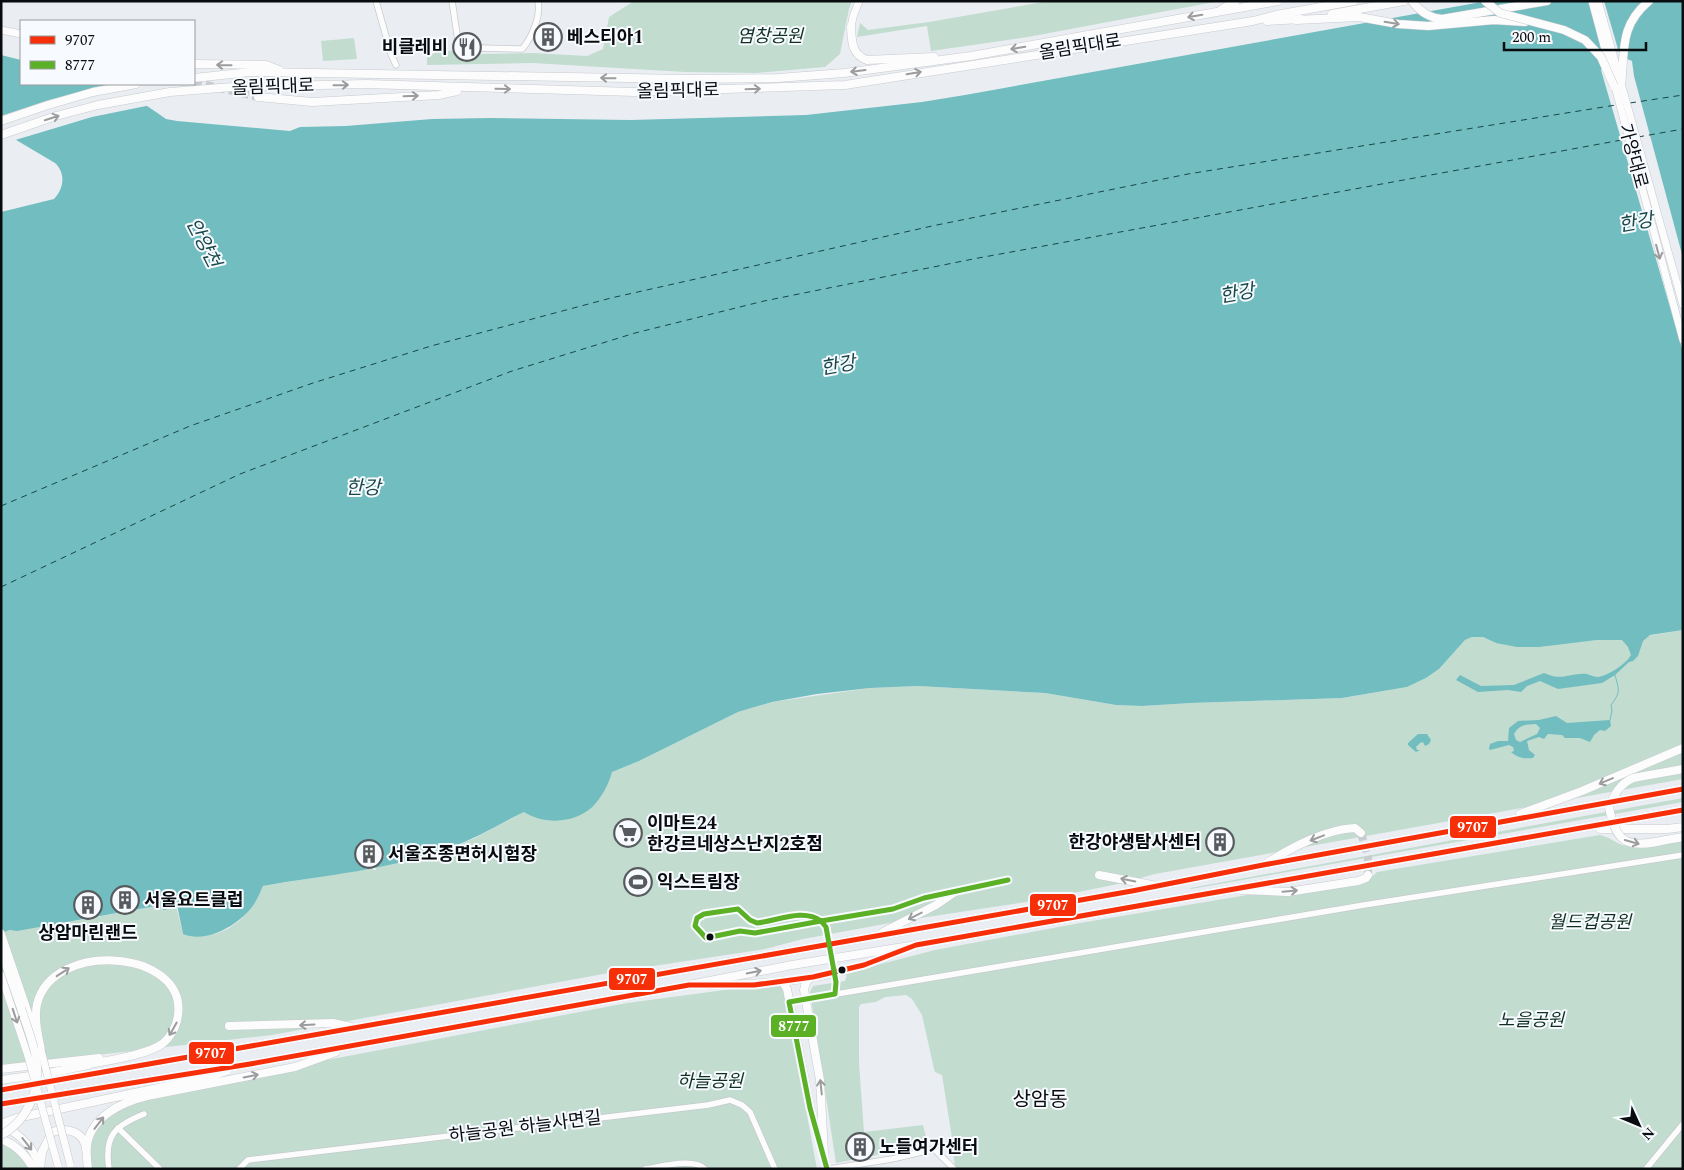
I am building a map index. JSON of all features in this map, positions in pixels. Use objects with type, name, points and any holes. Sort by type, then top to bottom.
[{"type":"highway","points":[[1217,12],[1236,1]]},
{"type":"highway","name":"올림픽대로","points":[[195,78],[250,72],[288,72],[688,79],[778,78],[844,73],[971,56],[1278,1]]},
{"type":"highway","name":"올림픽대로","points":[[3,134],[98,105],[170,92],[233,87],[366,84],[634,92],[845,85],[1253,21],[1354,1]]},
{"type":"highway","points":[[1296,20],[1404,1]]},
{"type":"highway","points":[[1412,1],[1422,13],[1435,19],[1547,1]]},
{"type":"highway","points":[[1484,1],[1500,13],[1564,30],[1585,40],[1600,56],[1617,86]]},
{"type":"highway","points":[[1617,86],[1626,34],[1632,20],[1649,1]]},
{"type":"highway","points":[[1253,21],[1344,17],[1366,18],[1421,26],[1494,20],[1531,22]]},
{"type":"highway","points":[[851,27],[854,50],[858,55],[867,60],[900,57],[971,56]]},
{"type":"highway","points":[[195,64],[266,65],[288,72]]},
{"type":"highway","points":[[1,121],[93,92],[131,85]]},
{"type":"highway","points":[[258,97],[312,102],[439,95],[470,88]]},
{"type":"highway","points":[[1499,822],[1581,792],[1683,748]]},
{"type":"highway","points":[[1683,769],[1633,778],[1618,789],[1609,806],[1615,831],[1623,840],[1644,845],[1683,837]]},
{"type":"highway","points":[[1,1090],[1156,886],[1683,789]]},
{"type":"highway","points":[[1,1104],[250,1064],[792,965],[916,945],[1683,810]]},
{"type":"highway","points":[[1578,828],[1660,828],[1683,825]]},
{"type":"highway","points":[[1263,865],[1293,847],[1342,828],[1355,828],[1361,833]]},
{"type":"highway","points":[[1099,875],[1156,886]]},
{"type":"highway","points":[[1224,890],[1288,892],[1358,881],[1366,878],[1368,875]]},
{"type":"highway","points":[[873,936],[936,905],[955,892]]},
{"type":"highway","points":[[689,985],[754,985],[813,976],[864,965],[916,945]]},
{"type":"highway","points":[[1,951],[26,1024],[36,1057],[37,1068],[36,1087],[29,1106],[15,1125],[1,1135]]},
{"type":"highway","points":[[1,1080],[32,1076],[153,1049],[162,1044],[172,1033],[178,1022],[179,1009],[172,987],[163,978],[150,970],[130,963],[111,960],[82,963],[71,967],[59,974],[41,993],[36,1010],[36,1022],[41,1050]]},
{"type":"highway","points":[[813,976],[806,982],[804,990],[820,1080],[823,1107],[824,1153]]},
{"type":"highway","points":[[782,981],[787,989],[811,1110],[824,1153]]},
{"type":"highway","points":[[229,1026],[333,1023],[355,1028]]},
{"type":"highway","points":[[87,1158],[87,1145],[97,1124],[115,1108],[135,1099],[295,1067],[359,1044]]},
{"type":"highway","points":[[1,1069],[128,1055]]},
{"type":"highway","points":[[85,1065],[132,1060],[155,1063]]},
{"type":"highway","points":[[40,1169],[37,1158],[25,1140],[3,1125],[17,1118],[205,1078],[250,1064]]},
{"type":"highway","points":[[811,1110],[815,1111],[823,1107]]},
{"type":"highway","points":[[40,1169],[42,1152],[49,1136],[52,1132],[60,1129],[79,1134],[86,1144],[88,1169]]},
{"type":"highway","points":[[1,1139],[12,1143],[22,1151],[33,1169]]},
{"type":"main road","points":[[851,27],[859,1]]},
{"type":"main road","points":[[1592,1],[1617,86]]},
{"type":"main road","points":[[1598,1],[1617,86]]},
{"type":"main road","points":[[1,30],[20,34]]},
{"type":"main road","name":"가양대로","points":[[1617,86],[1683,305]]},
{"type":"main road","name":"가양대로","points":[[1617,86],[1683,340]]},
{"type":"main road","points":[[1,933],[41,1050],[70,1166]]},
{"type":"main road","points":[[1,975],[28,1056],[58,1167]]},
{"type":"street","points":[[376,1],[396,65]]},
{"type":"street","points":[[452,1],[459,47]]},
{"type":"street","points":[[480,48],[522,49],[530,41],[539,8],[538,1]]},
{"type":"street","points":[[789,1002],[1364,905],[1683,855]]},
{"type":"street","name":"하늘공원 하늘사면길","points":[[238,1169],[248,1160],[708,1105],[730,1100],[742,1105],[750,1112],[775,1169]]},
{"type":"street","points":[[109,1169],[106,1150],[111,1136],[126,1121],[144,1114]]},
{"type":"street","points":[[1646,1169],[1683,1124]]},
{"type":"street","points":[[118,1128],[160,1169]]},
{"type":"street","points":[[824,1153],[828,1169],[934,1149],[954,1169]]},
{"type":"street","points":[[645,1169],[690,1162],[701,1165],[704,1169]]},
{"type":"green space","name":"염창공원","points":[[634,1],[852,1],[840,54],[825,67],[756,73],[685,72],[532,63],[427,65],[427,58],[436,52],[472,49],[479,54],[533,53],[587,56],[603,49],[609,17]]},
{"type":"green space","points":[[1049,1],[1220,1],[1028,37],[931,51],[927,26],[857,37],[860,23],[868,30],[929,22]]},
{"type":"green space","points":[[354,38],[357,59],[323,61],[321,41]]},
{"type":"green space","points":[[1683,630],[1683,779],[1155,874],[1123,883],[1039,900],[901,921],[803,939],[765,949],[614,972],[272,1035],[1,1066],[1,933],[156,906],[162,910],[168,907],[168,903],[175,902],[183,934],[211,935],[228,928],[243,917],[255,902],[263,886],[375,868],[449,849],[475,838],[535,806],[639,761],[738,712],[772,702],[870,688],[918,686],[1045,693],[1116,705],[1142,706],[1342,698],[1407,687],[1439,669],[1465,640],[1472,637],[1483,637],[1496,643],[1576,642],[1622,640]]},
{"type":"green space","points":[[1683,798],[1683,802],[1190,888]]},
{"type":"green space","name":"월드컵공원","points":[[1600,835],[1630,847],[1683,841],[1683,1169],[955,1169],[942,1075],[935,1072],[922,1015],[912,999],[906,995],[885,997],[876,1002],[861,1004],[859,1007],[859,1063],[864,1132],[923,1125],[928,1145],[836,1163],[810,992],[813,986],[845,981],[847,974],[850,972],[935,950],[1265,892],[1342,883],[1373,876],[1377,872]]},
{"type":"green space","name":"하늘공원","points":[[777,983],[783,986],[817,1169],[89,1169],[89,1148],[94,1135],[104,1119],[117,1107],[144,1098],[183,1093],[295,1066],[627,1003]]},
{"type":"green space","points":[[1,1141],[20,1153],[30,1169],[1,1169]]},
{"type":"water","name":"한강","points":[[1487,1],[1683,1],[1683,630],[1650,635],[1643,641],[1638,656],[1633,661],[1602,683],[1558,689],[1540,681],[1527,686],[1521,692],[1508,690],[1478,692],[1456,680],[1460,675],[1481,686],[1514,685],[1544,673],[1557,677],[1587,674],[1598,677],[1617,669],[1626,662],[1631,655],[1628,647],[1622,640],[1597,640],[1539,647],[1517,647],[1496,643],[1483,637],[1472,637],[1465,640],[1439,669],[1407,687],[1342,698],[1142,706],[1116,705],[1045,693],[918,686],[870,688],[817,694],[772,702],[738,712],[639,761],[612,772],[606,788],[596,803],[581,815],[552,821],[524,812],[469,840],[404,862],[263,886],[246,914],[230,926],[212,935],[202,937],[183,934],[175,902],[168,903],[168,909],[164,910],[156,906],[1,933],[1,212],[54,199],[62,186],[62,176],[59,167],[55,163],[1,131],[1,55],[20,60],[20,85],[115,85],[166,119],[290,131],[300,127],[346,126],[432,119],[631,120],[806,115],[922,102]]},
{"type":"water","points":[[1556,716],[1567,723],[1610,720],[1611,726],[1605,731],[1600,730],[1590,742],[1580,738],[1565,738],[1562,735],[1548,734],[1544,739],[1539,737],[1527,741],[1529,750],[1535,755],[1533,758],[1516,756],[1511,752],[1514,751],[1513,747],[1509,745],[1489,749],[1490,744],[1498,741],[1508,741],[1509,728],[1518,721],[1539,720]],"holes":[[[1536,724],[1540,728],[1537,734],[1520,742],[1516,740],[1514,734],[1521,727]]]},
{"type":"water","points":[[1418,734],[1427,734],[1431,740],[1425,746],[1423,742],[1420,743],[1416,747],[1417,750],[1420,750],[1416,752],[1408,743]]},
{"type":"pier","points":[[1590,1],[1604,1],[1620,56],[1632,61],[1634,76],[1683,258],[1683,352],[1601,70],[1606,61]]},
{"type":"pier","points":[[107,85],[121,85],[151,105],[92,117],[12,141],[1,134],[1,116],[49,100]]},
{"type":"pier","name":"서울조종면허시험장","points":[[381,846],[384,857],[374,859],[376,870],[373,870],[371,860],[358,862],[355,852]]},
{"type":"pier","name":"상암마린랜드","points":[[97,899],[98,907],[88,909],[89,919],[86,919],[85,910],[79,911],[77,902]]},
{"type":"waterway","points":[[1610,720],[1611,705],[1618,691],[1615,675]]},
{"type":"ferry route","points":[[1630,103],[1683,95]]},
{"type":"ferry route","points":[[1,506],[190,426],[313,383],[431,346],[611,298],[932,226],[1188,174],[1616,105]]},
{"type":"ferry route","points":[[1638,137],[1683,129]]},
{"type":"ferry route","points":[[1,587],[240,474],[512,371],[635,333],[764,301],[973,259],[1627,139]]},
{"type":"tunnel","points":[[195,82],[258,97]]},
{"type":"tunnel","points":[[1361,833],[1368,857],[1368,875]]},
{"type":"transit line","name":"9707","points":[[1,1090],[1132,891],[1263,865],[1683,789]]},
{"type":"transit line","name":"9707","points":[[1,1104],[250,1064],[689,985],[754,985],[813,977],[864,965],[916,945],[1683,810]]},
{"type":"transit line","name":"8777","points":[[821,921],[893,909],[924,898],[1008,880]]},
{"type":"transit line","name":"8777","points":[[738,909],[750,920],[757,923],[798,915],[814,917],[821,921],[755,933],[740,931],[706,938],[695,926],[697,918],[704,914],[738,909]]},
{"type":"transit line","name":"8777","points":[[821,921],[826,927],[836,982],[835,994],[789,1002],[810,1108],[827,1169]]},
{"type":"place","name":"베스티아1","points":[[548,37]]},
{"type":"place","name":"비클레비","points":[[467,47]]},
{"type":"place","name":"이마트24 한강르네상스난지2호점","points":[[628,833]]},
{"type":"place","name":"한강야생탐사센터","points":[[1220,842]]},
{"type":"place","name":"서울조종면허시험장","points":[[369,854]]},
{"type":"place","name":"익스트림장","points":[[638,882]]},
{"type":"place","name":"서울요트클럽","points":[[125,900]]},
{"type":"place","name":"상암마린랜드","points":[[88,905]]},
{"type":"place","name":"노들여가센터","points":[[860,1147]]},
{"type":"district","name":"상암동","points":[[1040,1100]]},
{"type":"water label","name":"안양천","points":[[203,243]]},
{"type":"park label","name":"노을공원","points":[[1531,1020]]}]
